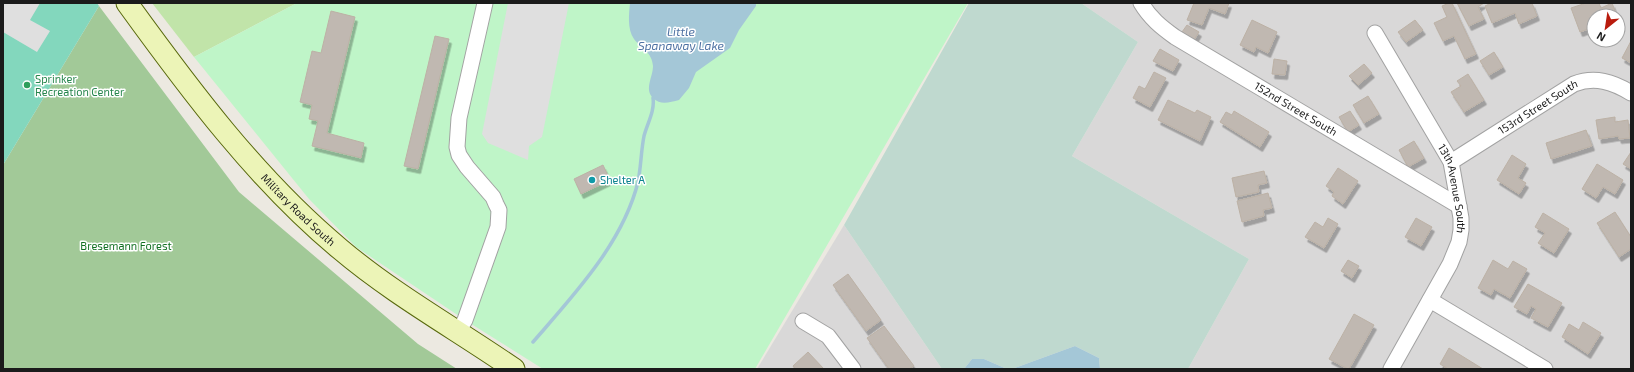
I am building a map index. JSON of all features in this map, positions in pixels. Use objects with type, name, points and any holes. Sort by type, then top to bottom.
[{"type":"main road","name":"Military Road South","points":[[127,3],[216,120],[284,198],[339,249],[362,268],[514,369]]},
{"type":"street","points":[[458,332],[465,320],[498,227],[498,210],[493,197],[467,167],[459,155],[458,147],[459,118],[485,3]]},
{"type":"street","name":"152nd Street South","points":[[1141,3],[1148,14],[1175,37],[1459,206]]},
{"type":"street","name":"13th Avenue South","points":[[1375,33],[1451,162],[1459,206],[1461,230],[1459,242],[1450,264],[1391,369]]},
{"type":"street","name":"153rd Street South","points":[[1451,162],[1581,81],[1598,80],[1620,86],[1631,93]]},
{"type":"street","points":[[1430,300],[1545,369]]},
{"type":"street","points":[[803,321],[828,336],[853,369]]},
{"type":"shaded area","points":[[3,3],[40,3],[30,20],[50,31],[37,52],[3,32]]},
{"type":"shaded area","points":[[508,3],[569,3],[542,137],[529,146],[528,160],[488,143],[482,134]]},
{"type":"shaded area","points":[[1081,3],[1631,3],[1631,369],[1188,369],[1249,259],[1072,156],[1138,42]]},
{"type":"shaded area","points":[[844,225],[942,369],[757,369]]},
{"type":"green space","name":"Sprinker Recreation Center","points":[[3,3],[97,3],[99,6],[3,165]]},
{"type":"green space","points":[[152,3],[297,3],[194,57]]},
{"type":"green space","points":[[297,3],[968,3],[755,369],[543,369],[465,320],[356,247],[309,199],[194,57]]},
{"type":"green space","points":[[969,3],[1081,3],[1138,42],[1072,156],[1249,259],[1188,369],[1100,369],[1099,358],[1075,346],[1012,369],[1007,369],[984,359],[972,359],[964,369],[942,369],[844,225]]},
{"type":"green space","name":"Bresemann Forest","points":[[99,6],[239,192],[418,344],[457,369],[3,369],[3,165]]},
{"type":"water","name":"Little Spanaway Lake","points":[[630,3],[756,3],[756,6],[739,30],[730,48],[696,72],[689,88],[679,100],[662,103],[653,98],[649,91],[653,70],[652,61],[651,57],[634,39],[630,31]]},
{"type":"water","points":[[1075,346],[1099,358],[1100,369],[1012,369]]},
{"type":"water","points":[[972,359],[984,359],[1007,369],[964,369]]},
{"type":"building","points":[[1194,3],[1229,3],[1225,14],[1209,8],[1202,25],[1187,20]]},
{"type":"building","points":[[1452,3],[1476,54],[1465,59],[1454,36],[1443,41],[1434,23],[1447,17],[1442,6]]},
{"type":"building","points":[[1457,3],[1484,3],[1478,7],[1484,19],[1469,26]]},
{"type":"building","points":[[1491,3],[1532,3],[1537,16],[1519,24],[1515,13],[1492,23],[1485,6]]},
{"type":"building","points":[[1586,3],[1599,3],[1601,8],[1586,8],[1586,30],[1580,32],[1571,8]]},
{"type":"building","points":[[1612,3],[1614,8],[1601,8]]},
{"type":"building","points":[[331,11],[355,17],[327,133],[364,143],[361,158],[312,146],[318,121],[309,119],[312,105],[300,102],[312,51],[321,53]]},
{"type":"building","points":[[1252,20],[1277,32],[1268,53],[1256,47],[1254,52],[1240,45]]},
{"type":"building","points":[[1415,20],[1423,30],[1406,42],[1398,32]]},
{"type":"building","points":[[1187,25],[1199,32],[1194,40],[1182,32]]},
{"type":"building","points":[[435,36],[449,39],[418,169],[404,166]]},
{"type":"building","points":[[1631,41],[1631,63],[1622,58]]},
{"type":"building","points":[[1160,49],[1179,60],[1173,71],[1153,61]]},
{"type":"building","points":[[1494,52],[1503,67],[1489,75],[1480,61]]},
{"type":"building","points":[[1274,59],[1287,61],[1285,75],[1272,74]]},
{"type":"building","points":[[1364,64],[1372,73],[1358,85],[1349,76]]},
{"type":"building","points":[[1154,72],[1166,78],[1150,107],[1133,98],[1139,86],[1145,89]]},
{"type":"building","points":[[1468,74],[1484,100],[1464,112],[1451,92],[1461,86],[1457,81]]},
{"type":"building","points":[[1368,96],[1379,114],[1364,123],[1353,105]]},
{"type":"building","points":[[1168,100],[1195,113],[1197,110],[1211,117],[1200,141],[1158,120]]},
{"type":"building","points":[[1234,111],[1269,132],[1260,147],[1220,122],[1226,112],[1232,115]]},
{"type":"building","points":[[1350,111],[1359,125],[1348,132],[1339,117]]},
{"type":"building","points":[[1615,117],[1615,122],[1628,120],[1630,138],[1619,139],[1618,136],[1599,139],[1596,120]]},
{"type":"building","points":[[1586,130],[1592,146],[1551,159],[1546,143]]},
{"type":"building","points":[[1414,141],[1424,158],[1408,167],[1399,150]]},
{"type":"building","points":[[1631,152],[1631,169],[1623,164]]},
{"type":"building","points":[[1512,155],[1526,164],[1518,178],[1526,183],[1519,194],[1497,180]]},
{"type":"building","points":[[1597,164],[1623,180],[1615,194],[1603,187],[1596,198],[1582,189]]},
{"type":"building","name":"Shelter A","points":[[603,165],[610,180],[581,194],[574,179]]},
{"type":"building","points":[[1338,168],[1358,181],[1343,204],[1332,196],[1334,192],[1326,186]]},
{"type":"building","points":[[1264,171],[1267,183],[1258,185],[1259,192],[1236,197],[1232,178]]},
{"type":"building","points":[[1268,193],[1272,208],[1263,210],[1264,216],[1242,222],[1237,201]]},
{"type":"building","points":[[1615,212],[1631,237],[1631,249],[1619,257],[1597,223]]},
{"type":"building","points":[[1543,213],[1569,229],[1554,253],[1538,243],[1545,233],[1535,227]]},
{"type":"building","points":[[1328,218],[1338,224],[1324,248],[1305,237],[1315,222],[1323,227]]},
{"type":"building","points":[[1416,218],[1432,227],[1421,246],[1405,237]]},
{"type":"building","points":[[1348,260],[1359,266],[1352,278],[1341,271]]},
{"type":"building","points":[[1493,260],[1508,269],[1513,261],[1527,269],[1510,298],[1494,289],[1491,295],[1478,288]]},
{"type":"building","points":[[848,274],[881,320],[866,331],[833,285]]},
{"type":"building","points":[[1528,284],[1562,303],[1548,327],[1531,318],[1536,309],[1531,306],[1527,314],[1514,307]]},
{"type":"building","points":[[1354,314],[1374,325],[1348,369],[1329,359]]},
{"type":"building","points":[[1583,322],[1601,333],[1588,354],[1562,337],[1569,324],[1579,330]]},
{"type":"building","points":[[884,326],[914,366],[909,369],[889,369],[867,338]]},
{"type":"building","points":[[1449,348],[1483,369],[1448,369],[1440,364]]},
{"type":"building","points":[[808,352],[824,369],[795,369],[793,366]]},
{"type":"waterway","points":[[533,342],[595,268],[621,226],[631,205],[638,182],[644,136],[652,113],[653,98]]},
{"type":"place","name":"Sprinker Recreation Center","points":[[27,85]]},
{"type":"place","name":"Shelter A","points":[[592,180]]}]
